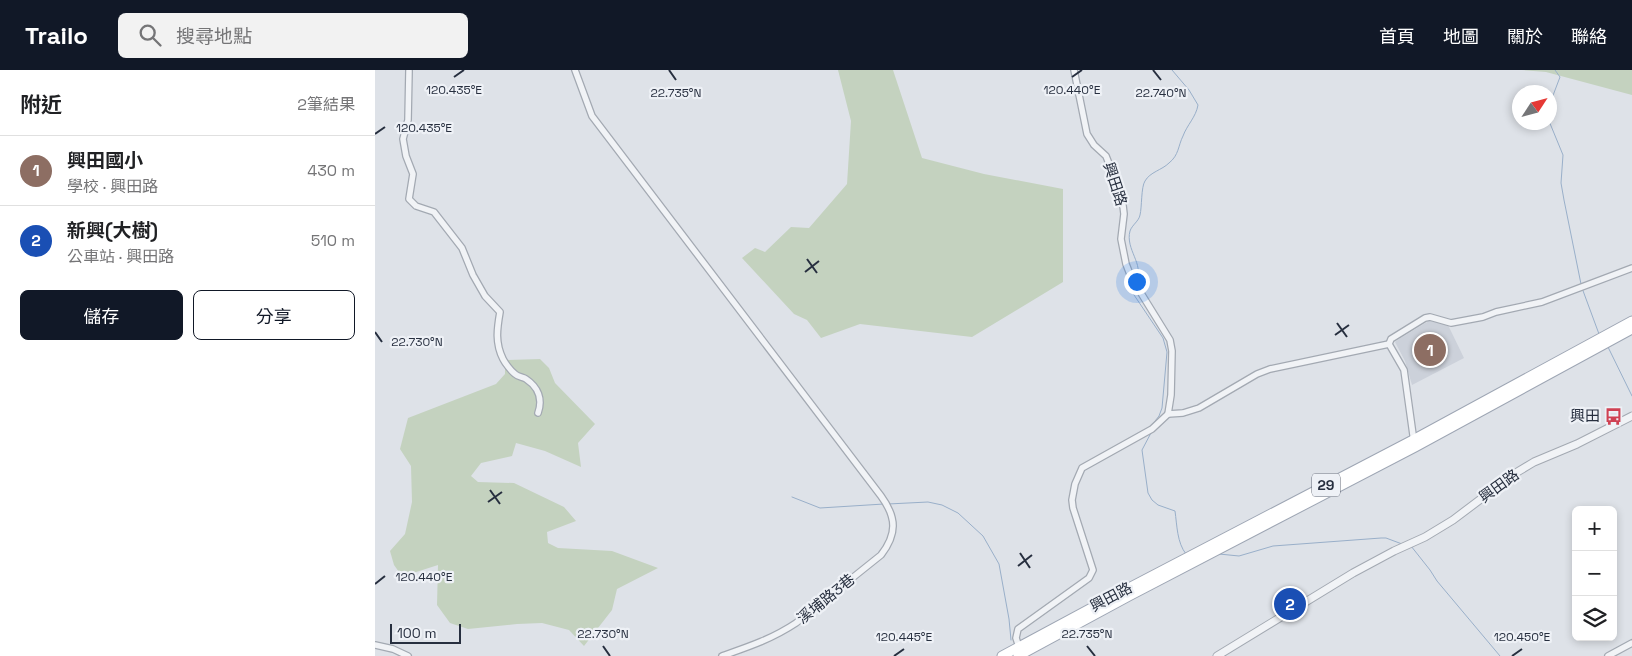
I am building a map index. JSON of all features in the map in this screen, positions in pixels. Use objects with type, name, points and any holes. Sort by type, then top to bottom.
[{"type":"main road","name":"興田路","points":[[1414,443],[1632,321]]},
{"type":"main road","name":"興田路","points":[[1019,652],[1632,329]]},
{"type":"main road","name":"29","points":[[1002,656],[1019,652]]},
{"type":"street","name":"溪埔路3巷","points":[[575,70],[592,116],[885,501],[893,517],[892,537],[881,555],[796,624],[771,638],[722,656]]},
{"type":"street","name":"興田路","points":[[1019,652],[1016,638],[1018,630],[1092,575],[1093,564],[1073,508],[1072,500],[1075,484],[1083,468],[1152,429],[1167,414],[1171,395],[1171,346],[1131,278],[1126,264],[1121,239],[1125,214],[1122,197],[1106,156],[1094,145],[1087,134],[1074,70]]},
{"type":"street","points":[[409,71],[408,120],[403,139],[406,156],[413,174],[409,199],[416,206],[434,212],[462,248],[473,275],[485,296],[500,312],[496,336],[503,359],[514,374],[526,379],[535,388],[540,396],[541,406],[538,413]]},
{"type":"street","points":[[1389,344],[1391,339],[1425,318],[1430,317],[1451,323],[1483,317],[1496,312],[1542,302],[1632,268]]},
{"type":"street","points":[[1167,414],[1183,413],[1199,408],[1257,374],[1270,369],[1389,344]]},
{"type":"street","points":[[1389,344],[1404,370],[1414,443]]},
{"type":"street","name":"興田路","points":[[1217,656],[1353,573],[1393,551],[1425,537],[1453,520],[1514,474],[1534,462],[1577,444],[1632,416]]},
{"type":"street","points":[[1608,656],[1632,643]]},
{"type":"street","points":[[375,645],[393,649],[408,656]]},
{"type":"shaded area","points":[[1432,319],[1448,325],[1464,358],[1412,385],[1405,361],[1395,342]]},
{"type":"green space","points":[[838,70],[893,70],[922,158],[984,174],[1063,189],[1063,282],[972,337],[860,324],[821,338],[807,320],[794,314],[742,258],[755,248],[765,252],[791,227],[809,228],[847,184],[851,121]]},
{"type":"green space","points":[[1522,70],[1632,70],[1632,95],[1546,72]]},
{"type":"green space","points":[[540,359],[549,368],[555,383],[595,424],[578,443],[581,467],[545,451],[516,443],[512,456],[481,463],[471,476],[478,482],[514,483],[564,507],[576,521],[547,532],[548,543],[558,548],[612,551],[658,568],[617,589],[612,610],[584,646],[569,630],[542,623],[468,629],[450,623],[437,605],[438,565],[410,574],[399,572],[394,565],[390,551],[405,534],[412,502],[411,466],[400,449],[408,418],[496,384],[505,374],[505,360]]},
{"type":"waterway","points":[[1136,278],[1138,268],[1129,238],[1130,231],[1140,215],[1144,184],[1150,175],[1175,157],[1198,105],[1189,90],[1172,70]]},
{"type":"waterway","points":[[1555,70],[1560,77],[1557,85]]},
{"type":"waterway","points":[[1553,130],[1563,155],[1561,183],[1581,284]]},
{"type":"waterway","points":[[1131,283],[1130,289],[1163,338],[1167,352],[1162,408],[1152,425]]},
{"type":"waterway","points":[[1582,288],[1599,334]]},
{"type":"waterway","points":[[1608,347],[1632,396]]},
{"type":"waterway","points":[[1152,431],[1142,450],[1148,493],[1158,505],[1175,511],[1179,539],[1186,554]]},
{"type":"waterway","points":[[792,497],[820,508],[884,504]]},
{"type":"waterway","points":[[888,504],[928,502],[942,505],[958,513],[983,536],[999,564],[1011,640]]},
{"type":"waterway","points":[[1219,554],[1239,556],[1273,546],[1381,538],[1402,544]]},
{"type":"waterway","points":[[1411,546],[1437,581],[1500,656]]},
{"type":"place","name":"興田國小","points":[[1430,350]]},
{"type":"place","name":"興田","points":[[1614,416]]},
{"type":"place","name":"新興(大樹)","points":[[1290,604]]}]
